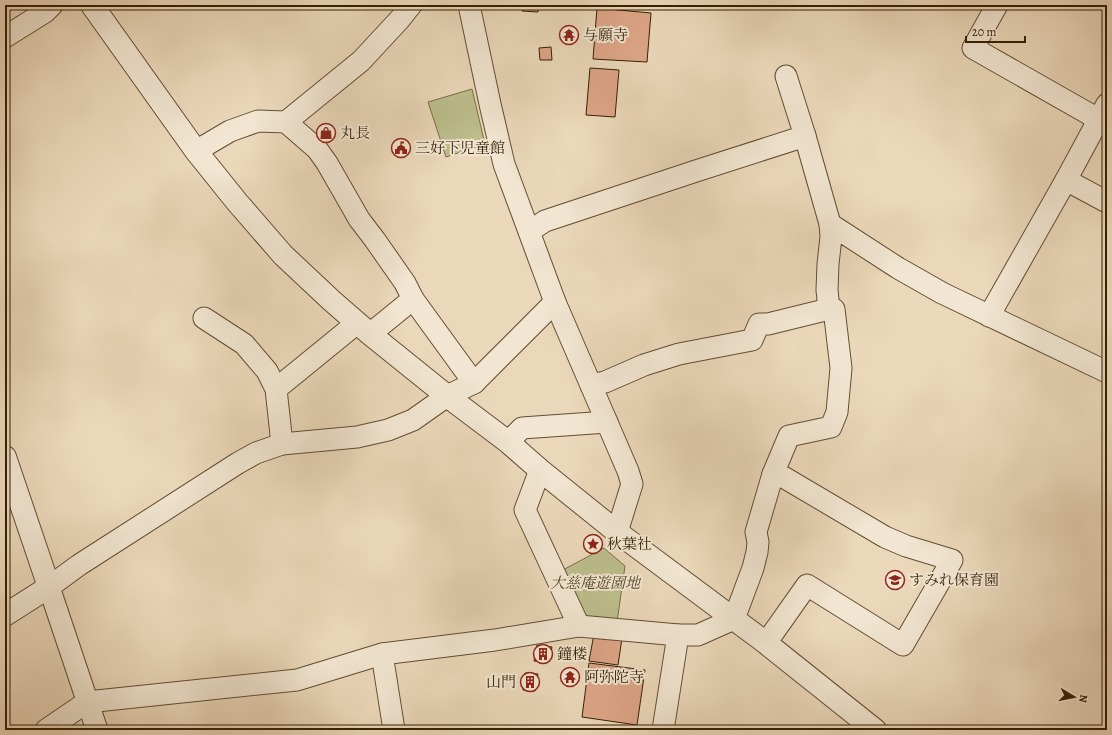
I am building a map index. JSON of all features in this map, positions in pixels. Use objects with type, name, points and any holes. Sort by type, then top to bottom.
[{"type":"street","points":[[5,37],[45,12],[52,5]]},
{"type":"street","points":[[92,5],[196,151],[237,202],[283,255],[332,301],[364,329],[447,396],[508,442],[540,470],[617,532],[766,643],[875,730]]},
{"type":"street","points":[[286,122],[362,61],[411,5]]},
{"type":"street","points":[[469,5],[504,164],[555,302],[628,470],[632,484],[617,532]]},
{"type":"street","points":[[989,316],[1066,180],[1102,112],[973,48],[997,5]]},
{"type":"street","points":[[786,76],[830,224],[831,237],[827,290],[829,309]]},
{"type":"street","points":[[196,151],[230,131],[258,121],[286,122],[317,150],[327,163],[359,219],[474,383]]},
{"type":"street","points":[[530,231],[545,221],[805,136]]},
{"type":"street","points":[[1066,180],[1107,202]]},
{"type":"street","points":[[830,224],[898,268],[942,293],[1107,372]]},
{"type":"street","points":[[276,389],[364,329],[413,298]]},
{"type":"street","points":[[5,615],[49,588],[79,565],[256,453],[282,444],[357,438],[382,432],[412,420],[447,396],[474,383],[555,302]]},
{"type":"street","points":[[46,730],[87,702],[297,680],[382,654],[495,640],[579,626],[678,636],[698,635],[734,619],[753,568],[758,542],[756,532],[773,474],[789,436],[831,426],[837,412],[841,368],[834,309],[768,324],[759,324],[752,340],[679,354],[644,365],[605,382],[591,385]]},
{"type":"street","points":[[204,318],[244,344],[267,371],[276,389],[282,444]]},
{"type":"street","points":[[508,442],[522,428],[607,422]]},
{"type":"street","points":[[6,466],[97,730]]},
{"type":"street","points":[[540,470],[525,510],[579,626]]},
{"type":"street","points":[[766,643],[807,585],[903,645],[952,560],[906,546],[885,537],[785,478],[773,474]]},
{"type":"street","points":[[663,730],[678,636]]},
{"type":"street","points":[[382,654],[394,730]]},
{"type":"green space","points":[[472,89],[485,144],[446,157],[428,102]]},
{"type":"green space","name":"大慈庵遊園地","points":[[604,548],[625,566],[617,622],[579,615],[561,571]]},
{"type":"building","points":[[522,5],[539,5],[538,12],[522,11]]},
{"type":"building","points":[[599,5],[632,5],[632,9],[599,7]]},
{"type":"building","points":[[597,8],[651,13],[647,62],[593,59]]},
{"type":"building","points":[[551,47],[552,60],[540,60],[539,48]]},
{"type":"building","points":[[590,68],[619,70],[615,117],[586,115]]},
{"type":"building","points":[[594,634],[622,638],[618,665],[589,661]]},
{"type":"building","name":"鐘楼","points":[[537,645],[552,647],[549,662],[534,661]]},
{"type":"building","points":[[589,663],[645,670],[637,725],[582,717]]},
{"type":"building","name":"山門","points":[[525,673],[538,674],[535,691],[523,690]]},
{"type":"place","name":"与願寺","points":[[569,35]]},
{"type":"place","name":"丸長","points":[[326,133]]},
{"type":"place","name":"三好下児童館","points":[[401,148]]},
{"type":"place","name":"秋葉社","points":[[593,544]]},
{"type":"place","name":"すみれ保育園","points":[[895,580]]},
{"type":"place","name":"鐘楼","points":[[543,654]]},
{"type":"place","name":"阿弥陀寺","points":[[570,677]]},
{"type":"place","name":"山門","points":[[530,682]]}]
